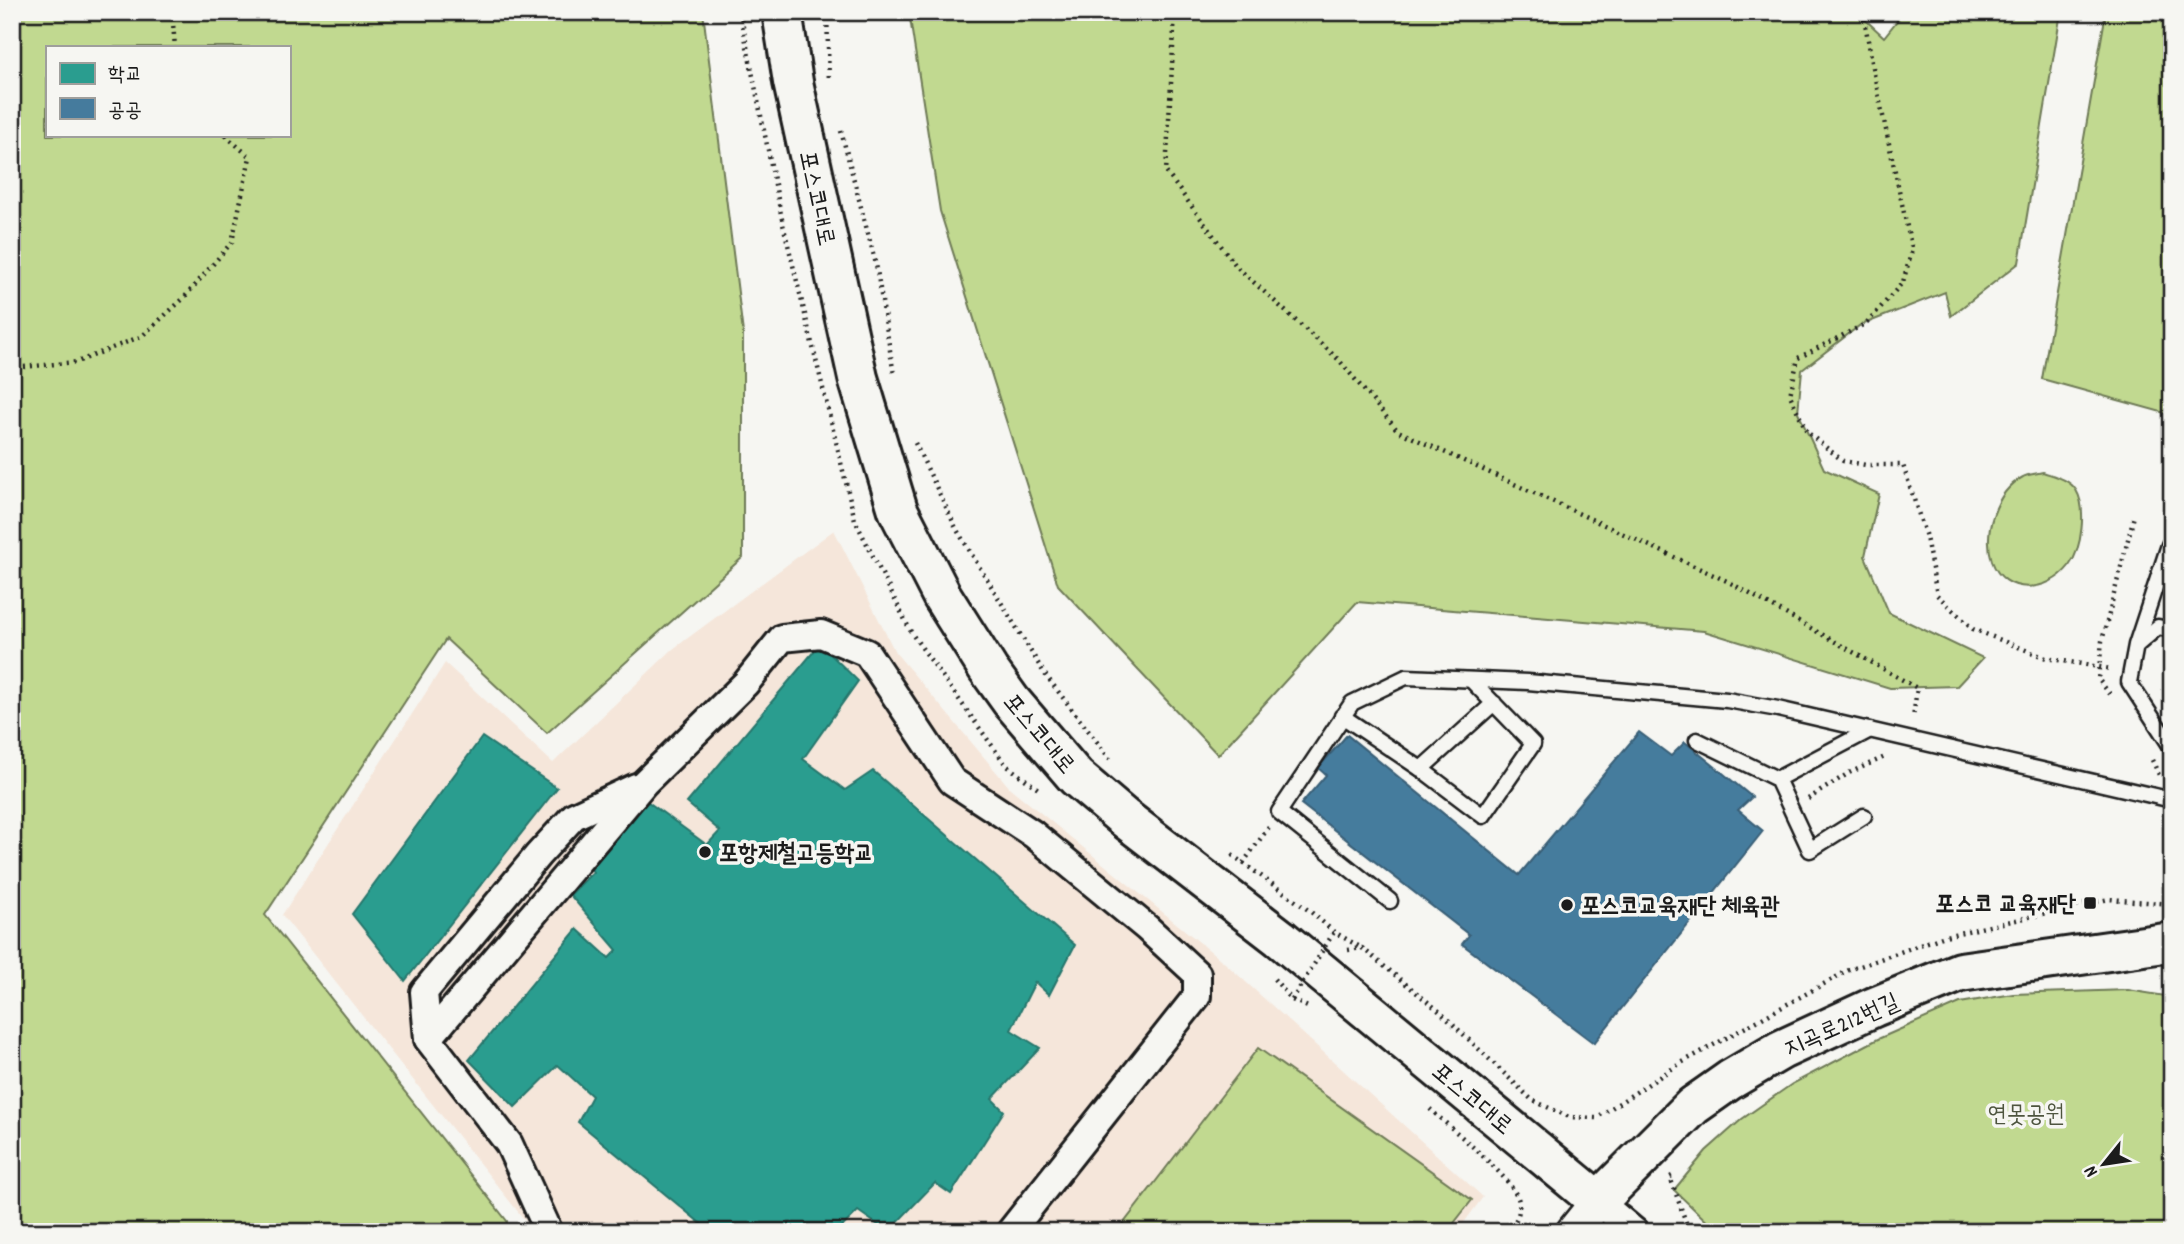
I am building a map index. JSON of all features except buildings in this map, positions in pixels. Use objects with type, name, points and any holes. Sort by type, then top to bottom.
[{"type":"main road","name":"포스코대로","points":[[782,12],[793,82],[858,378],[898,510],[942,596],[988,669],[1011,701],[1076,777],[1280,938],[1598,1201]]},
{"type":"main road","name":"지곡로212번길","points":[[1598,1201],[1693,1105],[1782,1050],[1874,1007],[1960,972],[2172,942]]},
{"type":"street","points":[[550,1232],[509,1144],[428,1039],[644,783],[746,683],[782,638],[821,634],[867,653],[952,781],[1033,834],[1147,928],[1197,974],[1197,996],[1010,1232]]},
{"type":"street","name":"지곡로212번길","points":[[1573,1232],[1598,1201]]},
{"type":"street","name":"포스코대로","points":[[1598,1201],[1635,1232]]},
{"type":"lane","points":[[2172,546],[2169,545],[2136,645],[2129,682],[2134,694],[2172,748]]},
{"type":"lane","points":[[2136,645],[2158,627],[2172,630]]},
{"type":"lane","points":[[1390,901],[1279,812],[1352,703],[1406,677],[1528,682],[1727,700],[2172,800]]},
{"type":"lane","points":[[1342,716],[1421,769],[1483,816],[1533,744],[1471,680]]},
{"type":"lane","points":[[1421,769],[1494,703]]},
{"type":"lane","points":[[1777,779],[1870,730]]},
{"type":"lane","points":[[1697,740],[1777,779],[1811,850],[1864,816]]},
{"type":"path","points":[[172,12],[174,46]]},
{"type":"path","points":[[827,12],[830,89]]},
{"type":"path","points":[[1175,12],[1167,172],[1237,267],[1339,360],[1398,431],[1729,582],[1917,688],[1912,722],[1870,730]]},
{"type":"path","points":[[1863,12],[1912,250],[1903,282],[1867,323],[1798,358],[1790,394],[1807,432],[1843,461],[1866,466],[1903,465],[1926,537],[1937,595],[1973,629],[2046,658],[2099,668],[2130,670]]},
{"type":"path","points":[[840,129],[876,264],[896,387]]},
{"type":"path","points":[[12,374],[23,366],[77,362],[142,336],[183,299],[232,242],[250,157],[226,136]]},
{"type":"path","points":[[912,438],[957,530],[1044,673],[1115,765]]},
{"type":"path","points":[[1791,809],[1849,773],[1899,751]]},
{"type":"path","points":[[1279,812],[1243,863],[1334,932],[1362,948],[1439,1011],[1532,1100],[1569,1117]]},
{"type":"path","points":[[1311,912],[1313,921]]},
{"type":"path","points":[[1292,1000],[1334,932]]},
{"type":"path","points":[[1326,937],[1349,951],[1362,948]]},
{"type":"path","points":[[1273,974],[1313,1004]]},
{"type":"path","points":[[1421,1101],[1502,1175],[1519,1201],[1518,1217],[1508,1232]]},
{"type":"path","points":[[1678,1170],[1670,1177],[1688,1228],[1693,1232]]},
{"type":"shaded area","name":"포항제철고등학교","points":[[834,530],[895,652],[1010,788],[1225,963],[1483,1197],[1457,1232],[528,1232],[527,1223],[282,915],[445,663],[553,763],[673,649]]},
{"type":"green space","points":[[12,12],[703,12],[743,333],[743,557],[547,733],[446,639],[265,915],[507,1221],[506,1232],[12,1232]]},
{"type":"green space","points":[[909,12],[1857,12],[1884,37],[1904,12],[2061,12],[2019,263],[1951,316],[1945,292],[1859,326],[1802,370],[1798,412],[1824,469],[1879,494],[1865,556],[1889,613],[1983,658],[1957,686],[1890,688],[1704,631],[1357,602],[1218,755],[1058,585],[940,211]]},
{"type":"green space","points":[[2106,12],[2172,12],[2172,415],[2042,379]]},
{"type":"green space","points":[[2043,472],[2065,481],[2076,490],[2082,517],[2080,539],[2073,559],[2060,575],[2039,586],[2016,585],[1998,572],[1992,561],[1990,526],[1999,503],[2013,484],[2025,476]]},
{"type":"green space","name":"연못공원","points":[[2128,990],[2172,997],[2172,1232],[1718,1232],[1674,1190],[1706,1151],[1742,1119],[1792,1084],[1878,1039],[1960,1003],[2013,994]]},
{"type":"green space","points":[[1258,1048],[1472,1200],[1447,1232],[1117,1232]]},
{"type":"place","name":"포항제철고등학교","points":[[705,852]]},
{"type":"place","name":"포스코 교육재단","points":[[2090,903]]},
{"type":"place","name":"포스코교육재단 체육관","points":[[1567,905]]}]
